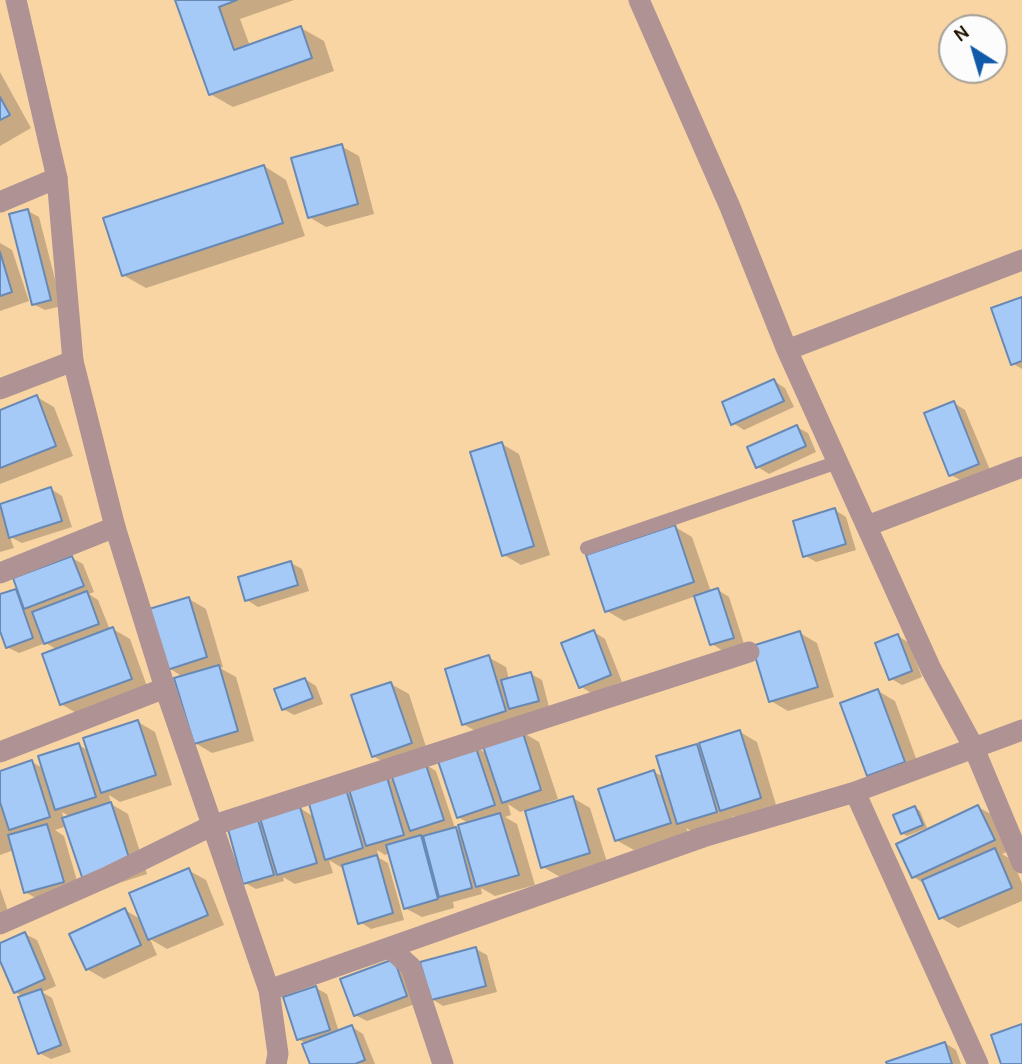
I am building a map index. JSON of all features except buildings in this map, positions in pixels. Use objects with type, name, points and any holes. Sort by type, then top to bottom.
[{"type":"street","points":[[16,0],[57,178],[73,361],[115,527],[165,688],[269,990],[279,1061]]},
{"type":"street","points":[[639,0],[730,207],[788,350],[931,668],[973,746],[1022,863]]},
{"type":"street","points":[[0,202],[57,178]]},
{"type":"street","points":[[788,350],[1022,260]]},
{"type":"street","points":[[0,389],[73,361]]},
{"type":"street","points":[[867,526],[1022,467]]},
{"type":"street","points":[[0,573],[115,527]]},
{"type":"street","points":[[0,924],[109,876],[212,826],[749,652]]},
{"type":"street","points":[[0,752],[165,688]]},
{"type":"street","points":[[269,990],[702,837],[855,792],[1022,730]]},
{"type":"street","points":[[855,792],[978,1064]]},
{"type":"street","points":[[390,948],[411,967],[443,1064]]},
{"type":"lane","points":[[587,548],[838,462]]}]
